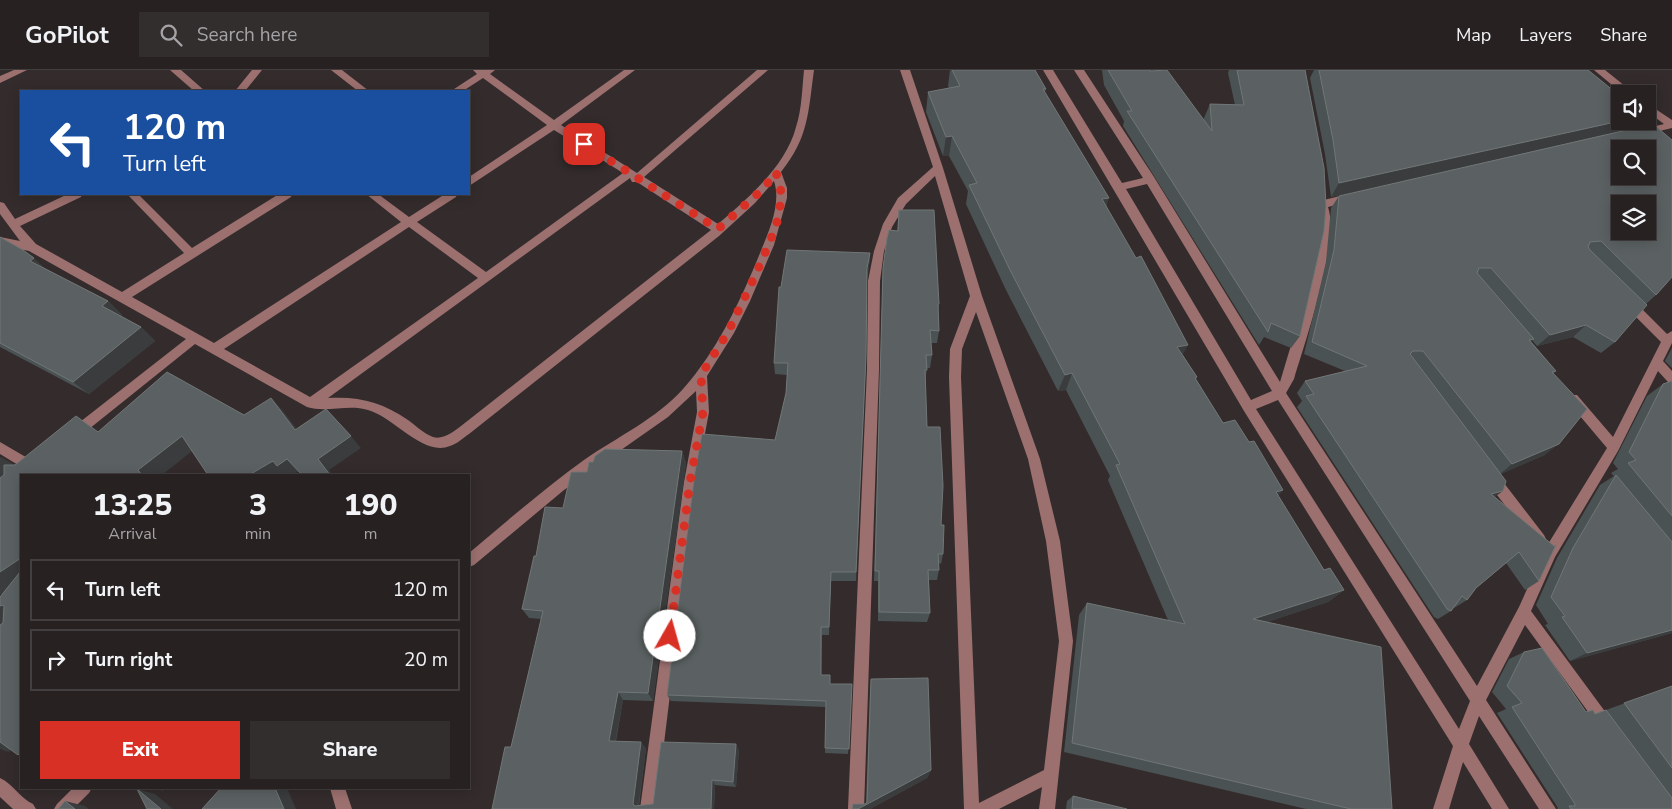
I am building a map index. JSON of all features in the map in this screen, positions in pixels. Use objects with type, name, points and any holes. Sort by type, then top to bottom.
[{"type":"street","points":[[0,80],[22,70]]},
{"type":"street","points":[[175,70],[199,90]]},
{"type":"street","points":[[241,90],[257,70]]},
{"type":"street","points":[[336,70],[363,90]]},
{"type":"street","points":[[470,181],[554,125],[630,70]]},
{"type":"street","points":[[311,403],[633,176],[763,70]]},
{"type":"street","points":[[0,241],[32,247],[216,348],[311,403],[359,402],[368,404],[432,443],[447,442],[596,327],[718,229],[764,188],[795,143],[802,127],[809,70]]},
{"type":"street","points":[[905,70],[938,168],[976,296],[1034,459],[1052,541],[1066,641],[1047,809]]},
{"type":"street","points":[[1048,70],[1248,407],[1501,809]]},
{"type":"street","points":[[1079,70],[1150,180],[1280,393],[1548,809]]},
{"type":"street","points":[[1599,70],[1618,85]]},
{"type":"street","points":[[457,90],[484,71],[554,125],[718,229]]},
{"type":"street","points":[[1656,113],[1672,125]]},
{"type":"street","points":[[1633,134],[1672,125]]},
{"type":"street","points":[[856,809],[873,369],[874,281],[879,251],[887,228],[902,201],[938,168]]},
{"type":"street","points":[[470,560],[590,464],[672,407],[701,375],[728,332],[776,227],[782,196],[776,172]]},
{"type":"street","points":[[1119,187],[1150,180]]},
{"type":"street","points":[[13,225],[75,195]]},
{"type":"street","points":[[133,195],[191,254]]},
{"type":"street","points":[[123,297],[284,195]]},
{"type":"street","points":[[372,195],[408,223],[486,278]]},
{"type":"street","points":[[216,348],[450,195]]},
{"type":"street","points":[[1248,407],[1280,393],[1293,365],[1318,274],[1324,243],[1324,199],[1363,195]]},
{"type":"street","points":[[0,206],[32,247]]},
{"type":"street","points":[[1441,809],[1460,744],[1478,700],[1524,612],[1550,553],[1602,475],[1614,447],[1669,339],[1618,293]]},
{"type":"street","points":[[972,809],[954,377],[956,349],[976,296]]},
{"type":"street","points":[[64,442],[196,337]]},
{"type":"street","points":[[1657,362],[1672,379]]},
{"type":"street","points":[[648,809],[690,482],[703,412],[701,375]]},
{"type":"street","points":[[1563,388],[1614,447]]},
{"type":"street","points":[[0,447],[32,468]]},
{"type":"street","points":[[1485,468],[1550,553]]},
{"type":"street","points":[[1524,612],[1616,738]]},
{"type":"street","points":[[983,809],[1050,775]]},
{"type":"street","points":[[0,786],[21,806],[28,809]]},
{"type":"street","points":[[62,809],[83,789]]},
{"type":"street","points":[[338,789],[344,809]]},
{"type":"building","points":[[952,70],[1035,70],[1046,89],[1043,89],[1109,198],[1102,199],[1136,258],[1141,256],[1188,345],[1177,347],[1197,377],[1195,378],[1223,423],[1235,420],[1249,442],[1254,441],[1283,490],[1276,492],[1324,570],[1330,568],[1344,590],[1253,619],[1381,647],[1392,809],[1351,809],[1072,743],[1087,603],[1185,624],[1116,465],[1120,464],[1072,373],[1065,375],[1011,272],[969,185],[977,183],[952,136],[946,137],[928,92],[960,86]]},
{"type":"building","points":[[1108,70],[1167,70],[1212,131],[1210,104],[1244,105],[1237,70],[1305,70],[1324,168],[1326,206],[1324,231],[1300,336],[1271,323],[1268,332],[1127,111],[1132,111]]},
{"type":"building","points":[[1319,70],[1588,70],[1611,89],[1611,123],[1339,183],[1333,140]]},
{"type":"building","points":[[1656,127],[1672,140],[1672,277],[1656,295],[1601,241],[1590,242],[1588,247],[1647,305],[1615,342],[1586,325],[1550,335],[1491,268],[1479,268],[1477,273],[1534,339],[1529,340],[1556,371],[1552,372],[1587,409],[1559,444],[1512,464],[1423,351],[1413,351],[1410,354],[1506,481],[1503,491],[1491,494],[1554,546],[1556,545],[1539,581],[1519,552],[1476,588],[1467,600],[1462,596],[1451,611],[1447,609],[1306,396],[1314,394],[1305,381],[1367,366],[1312,342],[1334,250],[1339,196],[1627,130],[1656,130]]},
{"type":"building","points":[[899,210],[934,210],[939,331],[930,330],[932,355],[926,355],[927,370],[925,370],[927,427],[940,427],[943,486],[941,525],[944,525],[943,554],[938,554],[939,570],[928,570],[930,613],[879,612],[879,571],[875,571],[883,268],[889,230],[898,231]]},
{"type":"building","points":[[0,237],[34,258],[30,261],[108,301],[102,306],[141,327],[73,382],[0,343]]},
{"type":"building","points":[[787,250],[870,253],[867,268],[866,357],[856,572],[831,572],[829,627],[821,627],[821,675],[830,675],[830,684],[852,684],[849,749],[825,748],[826,701],[667,695],[695,472],[702,434],[775,440],[786,393],[788,363],[774,363],[779,287],[781,287]]},
{"type":"building","points":[[167,372],[244,415],[271,398],[295,430],[326,409],[351,436],[318,459],[329,474],[301,474],[287,459],[277,466],[273,461],[251,474],[207,474],[182,436],[138,470],[141,474],[20,474],[20,559],[0,572],[0,478],[4,475],[4,465],[15,465],[76,416],[98,432]]},
{"type":"building","points":[[1672,381],[1672,516],[1628,463],[1636,460],[1629,452],[1663,384]]},
{"type":"building","points":[[605,449],[682,451],[648,693],[618,692],[609,741],[641,742],[633,804],[635,806],[653,804],[661,742],[736,744],[733,782],[712,780],[711,809],[492,809],[505,747],[511,747],[543,611],[522,609],[534,556],[536,556],[545,507],[563,508],[571,472],[587,472],[589,462],[593,462],[595,456]]},
{"type":"building","points":[[1616,475],[1672,542],[1672,630],[1587,653],[1562,617],[1565,616],[1551,597],[1573,548]]},
{"type":"building","points":[[20,572],[20,753],[18,755],[0,742],[0,625],[3,623],[4,606],[0,606],[0,597]]},
{"type":"building","points":[[1542,648],[1586,712],[1593,710],[1595,714],[1606,710],[1672,798],[1672,809],[1571,809],[1569,806],[1575,806],[1575,804],[1512,707],[1522,703],[1507,686],[1524,652]]},
{"type":"building","points":[[928,678],[931,770],[858,809],[852,809],[853,804],[865,804],[867,802],[871,679]]},
{"type":"building","points":[[1672,686],[1672,768],[1624,703]]},
{"type":"building","points":[[137,789],[161,809],[147,809]]},
{"type":"building","points":[[220,789],[275,789],[284,809],[202,809]]},
{"type":"building","points":[[1073,796],[1127,809],[1072,809]]},
{"type":"building","points":[[65,801],[75,809],[58,809]]},
{"type":"route","points":[[584,144],[718,229],[764,188],[776,172],[781,186],[782,196],[776,227],[728,332],[701,375],[703,412],[690,482],[670,636]]}]
